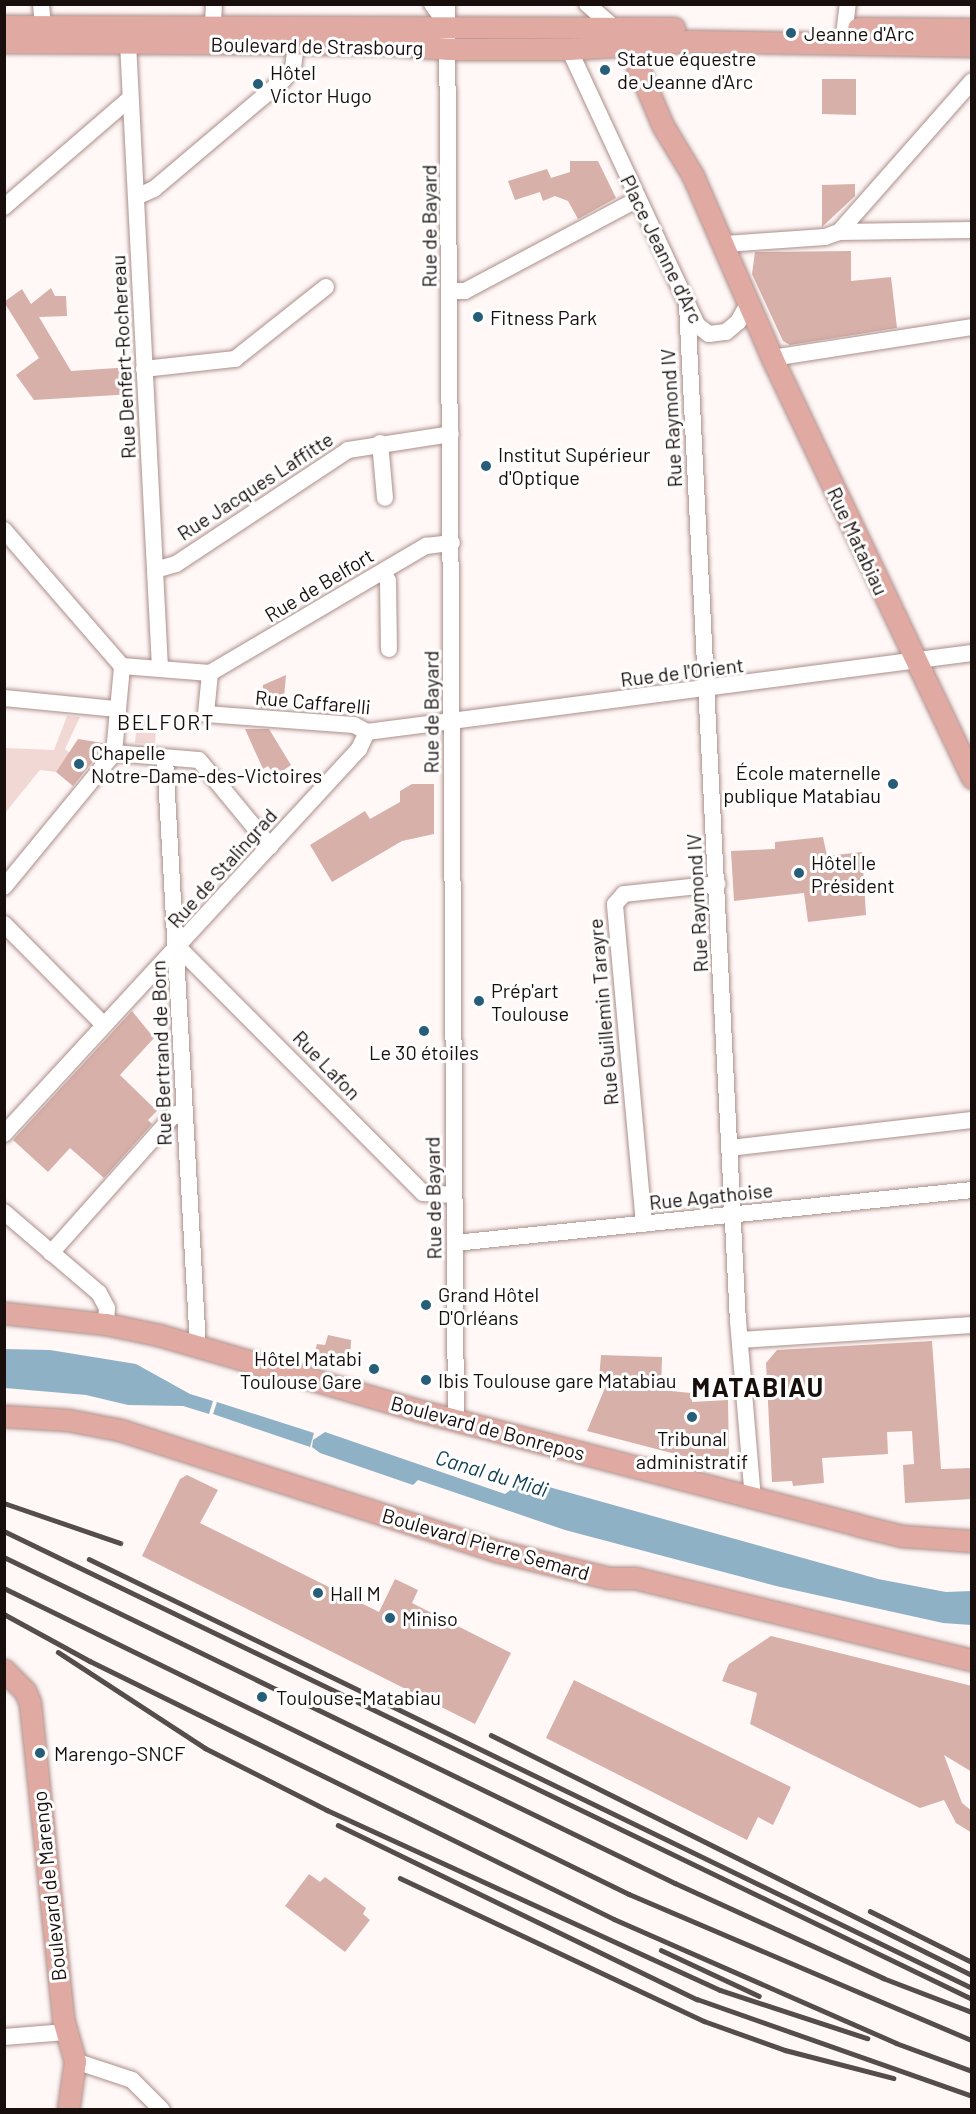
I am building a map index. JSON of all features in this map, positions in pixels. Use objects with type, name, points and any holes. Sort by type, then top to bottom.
[{"type":"main road","name":"Boulevard de Strasbourg","points":[[4,26],[613,27],[843,35],[972,46]]},
{"type":"main road","points":[[613,27],[629,46],[663,126],[686,163],[725,244],[749,302]]},
{"type":"main road","name":"Boulevard de Strasbourg","points":[[4,42],[128,43],[296,52],[569,49],[689,41],[972,29]]},
{"type":"main road","name":"Rue Matabiau","points":[[749,302],[772,358],[972,778]]},
{"type":"main road","name":"Boulevard de Bonrepos","points":[[4,1313],[106,1323],[198,1346],[456,1420],[902,1536],[972,1541]]},
{"type":"main road","name":"Boulevard Pierre Semard","points":[[4,1416],[68,1420],[120,1430],[497,1551],[609,1578],[644,1580],[972,1660]]},
{"type":"main road","name":"Boulevard de Marengo","points":[[4,1670],[25,1690],[30,1703],[66,2032],[75,2061],[68,2109]]},
{"type":"street","points":[[41,4],[43,26]]},
{"type":"street","points":[[213,28],[214,4]]},
{"type":"street","points":[[432,4],[448,26]]},
{"type":"street","name":"Rue de Bayard","points":[[447,4],[456,1420]]},
{"type":"street","points":[[587,4],[613,27]]},
{"type":"street","points":[[843,35],[848,4]]},
{"type":"street","name":"Rue Denfert-Rochereau","points":[[128,43],[129,99],[160,668]]},
{"type":"street","name":"Place Jeanne d'Arc","points":[[569,49],[687,305],[703,332],[717,335],[738,322],[749,302]]},
{"type":"street","points":[[136,197],[154,189],[283,80],[296,52]]},
{"type":"street","points":[[839,232],[972,81]]},
{"type":"street","points":[[4,207],[129,99]]},
{"type":"street","points":[[450,291],[465,291],[638,199]]},
{"type":"street","points":[[725,244],[825,237],[839,232],[972,230]]},
{"type":"street","points":[[144,369],[235,359],[326,287]]},
{"type":"street","name":"Rue Raymond IV","points":[[687,305],[740,1340],[753,1498]]},
{"type":"street","points":[[772,358],[972,327]]},
{"type":"street","name":"Rue Jacques Laffitte","points":[[155,570],[176,564],[348,450],[380,443],[451,434]]},
{"type":"street","points":[[380,443],[384,498]]},
{"type":"street","points":[[4,530],[122,666],[210,673]]},
{"type":"street","name":"Rue de Belfort","points":[[210,673],[426,546],[452,543]]},
{"type":"street","points":[[383,572],[389,649]]},
{"type":"street","name":"Rue de l'Orient","points":[[452,721],[916,663],[972,653]]},
{"type":"street","points":[[4,887],[114,753],[122,666]]},
{"type":"street","name":"Rue Caffarelli","points":[[210,673],[206,714],[354,725],[367,732],[452,721]]},
{"type":"street","points":[[4,698],[117,709]]},
{"type":"street","name":"Rue de Stalingrad","points":[[4,1134],[360,749],[367,732]]},
{"type":"street","points":[[114,753],[199,760],[270,846]]},
{"type":"street","name":"Rue Bertrand de Born","points":[[165,758],[172,914],[178,947],[184,1111],[198,1346]]},
{"type":"street","name":"Rue Guillemin Tarayre","points":[[644,1224],[615,904],[624,894],[717,884]]},
{"type":"street","points":[[4,924],[104,1025]]},
{"type":"street","name":"Rue Lafon","points":[[178,947],[423,1193],[453,1195]]},
{"type":"street","points":[[51,1253],[174,1115],[184,1111]]},
{"type":"street","points":[[730,1148],[972,1120]]},
{"type":"street","name":"Rue Agathoise","points":[[455,1243],[972,1190]]},
{"type":"street","points":[[4,1212],[104,1300],[106,1323]]},
{"type":"street","points":[[740,1340],[972,1325]]},
{"type":"street","points":[[4,2037],[66,2032]]},
{"type":"street","points":[[75,2061],[132,2080],[162,2109]]},
{"type":"shaded area","points":[[67,716],[80,717],[65,749],[70,753],[56,772],[40,770],[5,813],[5,748],[54,750]]},
{"type":"shaded area","points":[[137,719],[149,720],[149,729],[156,730],[155,744],[135,743]]},
{"type":"water","points":[[4,1349],[50,1350],[136,1364],[190,1394],[213,1401],[209,1414],[183,1406],[128,1405],[86,1395],[5,1388]]},
{"type":"water","points":[[217,1402],[314,1433],[310,1447],[213,1414]]},
{"type":"water","points":[[325,1432],[505,1494],[524,1480],[878,1579],[946,1592],[971,1591],[971,1625],[943,1623],[776,1586],[565,1530],[418,1480],[413,1485],[320,1453],[312,1447],[313,1440]]},
{"type":"building","points":[[822,79],[856,79],[856,115],[822,114]]},
{"type":"building","points":[[570,161],[598,161],[616,198],[578,219],[568,201],[555,196],[543,201],[540,192],[515,200],[508,181],[547,169],[551,178],[570,172]]},
{"type":"building","points":[[855,184],[855,196],[822,227],[822,185]]},
{"type":"building","points":[[851,251],[851,281],[891,277],[897,328],[790,345],[783,341],[752,274],[755,252]]},
{"type":"building","points":[[51,288],[55,296],[66,296],[67,316],[39,317],[71,371],[132,367],[133,394],[34,400],[16,375],[39,358],[4,302],[22,289],[31,304]]},
{"type":"building","points":[[286,675],[283,709],[261,708],[263,685]]},
{"type":"building","points":[[245,729],[269,729],[291,765],[275,776],[268,766],[263,769]]},
{"type":"building","name":"Chapelle Notre-Dame-des-Victoires","points":[[78,739],[103,743],[102,750],[73,786],[56,772]]},
{"type":"building","points":[[412,784],[434,784],[434,834],[402,841],[332,882],[310,845],[365,811],[370,819],[400,802],[400,791]]},
{"type":"building","name":"Hôtel le Président","points":[[823,837],[827,856],[862,852],[866,915],[808,922],[804,893],[734,901],[731,851],[775,849],[775,842]]},
{"type":"building","points":[[132,1011],[154,1038],[120,1075],[157,1111],[148,1120],[152,1124],[104,1178],[70,1148],[48,1172],[13,1140]]},
{"type":"building","points":[[328,1335],[351,1340],[350,1366],[314,1355],[317,1344],[325,1345]]},
{"type":"building","points":[[932,1341],[941,1469],[972,1468],[972,1499],[905,1503],[903,1465],[914,1464],[912,1431],[887,1432],[888,1454],[822,1458],[824,1483],[793,1486],[792,1481],[772,1482],[766,1363],[777,1350]]},
{"type":"building","points":[[601,1355],[662,1357],[661,1390],[691,1393],[692,1402],[728,1400],[729,1459],[714,1464],[587,1431],[607,1383],[599,1379]]},
{"type":"building","points":[[187,1475],[218,1490],[200,1523],[379,1612],[395,1579],[418,1590],[412,1603],[511,1653],[475,1724],[142,1556],[180,1479]]},
{"type":"building","points":[[771,1636],[972,1686],[972,1772],[944,1755],[962,1803],[972,1811],[972,1833],[956,1823],[944,1800],[920,1808],[750,1724],[757,1693],[722,1681],[729,1664]]},
{"type":"building","points":[[574,1680],[791,1787],[773,1825],[758,1817],[747,1840],[546,1738]]},
{"type":"building","points":[[309,1874],[320,1882],[325,1877],[366,1908],[363,1914],[370,1920],[345,1952],[285,1906]]},
{"type":"railway","points":[[4,1503],[120,1543]]},
{"type":"railway","points":[[4,1531],[972,1999]]},
{"type":"railway","points":[[4,1557],[675,1883],[883,1978],[972,2012]]},
{"type":"railway","points":[[89,1559],[972,1988]]},
{"type":"railway","points":[[4,1588],[629,1894],[972,2040]]},
{"type":"railway","points":[[4,1614],[90,1661],[614,1919],[896,2043],[972,2071]]},
{"type":"railway","points":[[58,1652],[205,1748],[327,1810],[720,1990],[867,2038]]},
{"type":"railway","points":[[491,1735],[972,1975]]},
{"type":"railway","points":[[338,1825],[697,1999],[972,2096]]},
{"type":"railway","points":[[400,1878],[704,2021],[785,2050],[893,2078]]},
{"type":"railway","points":[[870,1911],[972,1962]]},
{"type":"railway","points":[[661,1950],[759,1996]]},
{"type":"place","name":"Jeanne d'Arc","points":[[791,33]]},
{"type":"place","name":"Statue équestre de Jeanne d'Arc","points":[[605,70]]},
{"type":"place","name":"Hôtel Victor Hugo","points":[[258,84]]},
{"type":"place","name":"Fitness Park","points":[[478,317]]},
{"type":"place","name":"Institut Supérieur d'Optique","points":[[486,466]]},
{"type":"place","name":"Chapelle Notre-Dame-des-Victoires","points":[[79,764]]},
{"type":"place","name":"École maternelle publique Matabiau","points":[[893,784]]},
{"type":"place","name":"Hôtel le Président","points":[[799,873]]},
{"type":"place","name":"Prép'art Toulouse","points":[[479,1001]]},
{"type":"place","name":"Le 30 étoiles","points":[[424,1031]]},
{"type":"place","name":"Grand Hôtel D'Orléans","points":[[426,1305]]},
{"type":"place","name":"Hôtel Matabi Toulouse Gare","points":[[374,1369]]},
{"type":"place","name":"Ibis Toulouse gare Matabiau","points":[[426,1380]]},
{"type":"place","name":"Tribunal administratif","points":[[692,1417]]},
{"type":"place","name":"Hall M","points":[[318,1593]]},
{"type":"place","name":"Miniso","points":[[390,1618]]},
{"type":"place","name":"Toulouse-Matabiau","points":[[262,1697]]},
{"type":"place","name":"Marengo-SNCF","points":[[40,1753]]},
{"type":"district","name":"BELFORT","points":[[166,722]]},
{"type":"district","name":"MATABIAU","points":[[758,1387]]},
{"type":"water label","name":"Canal du Midi","points":[[492,1473]]}]
